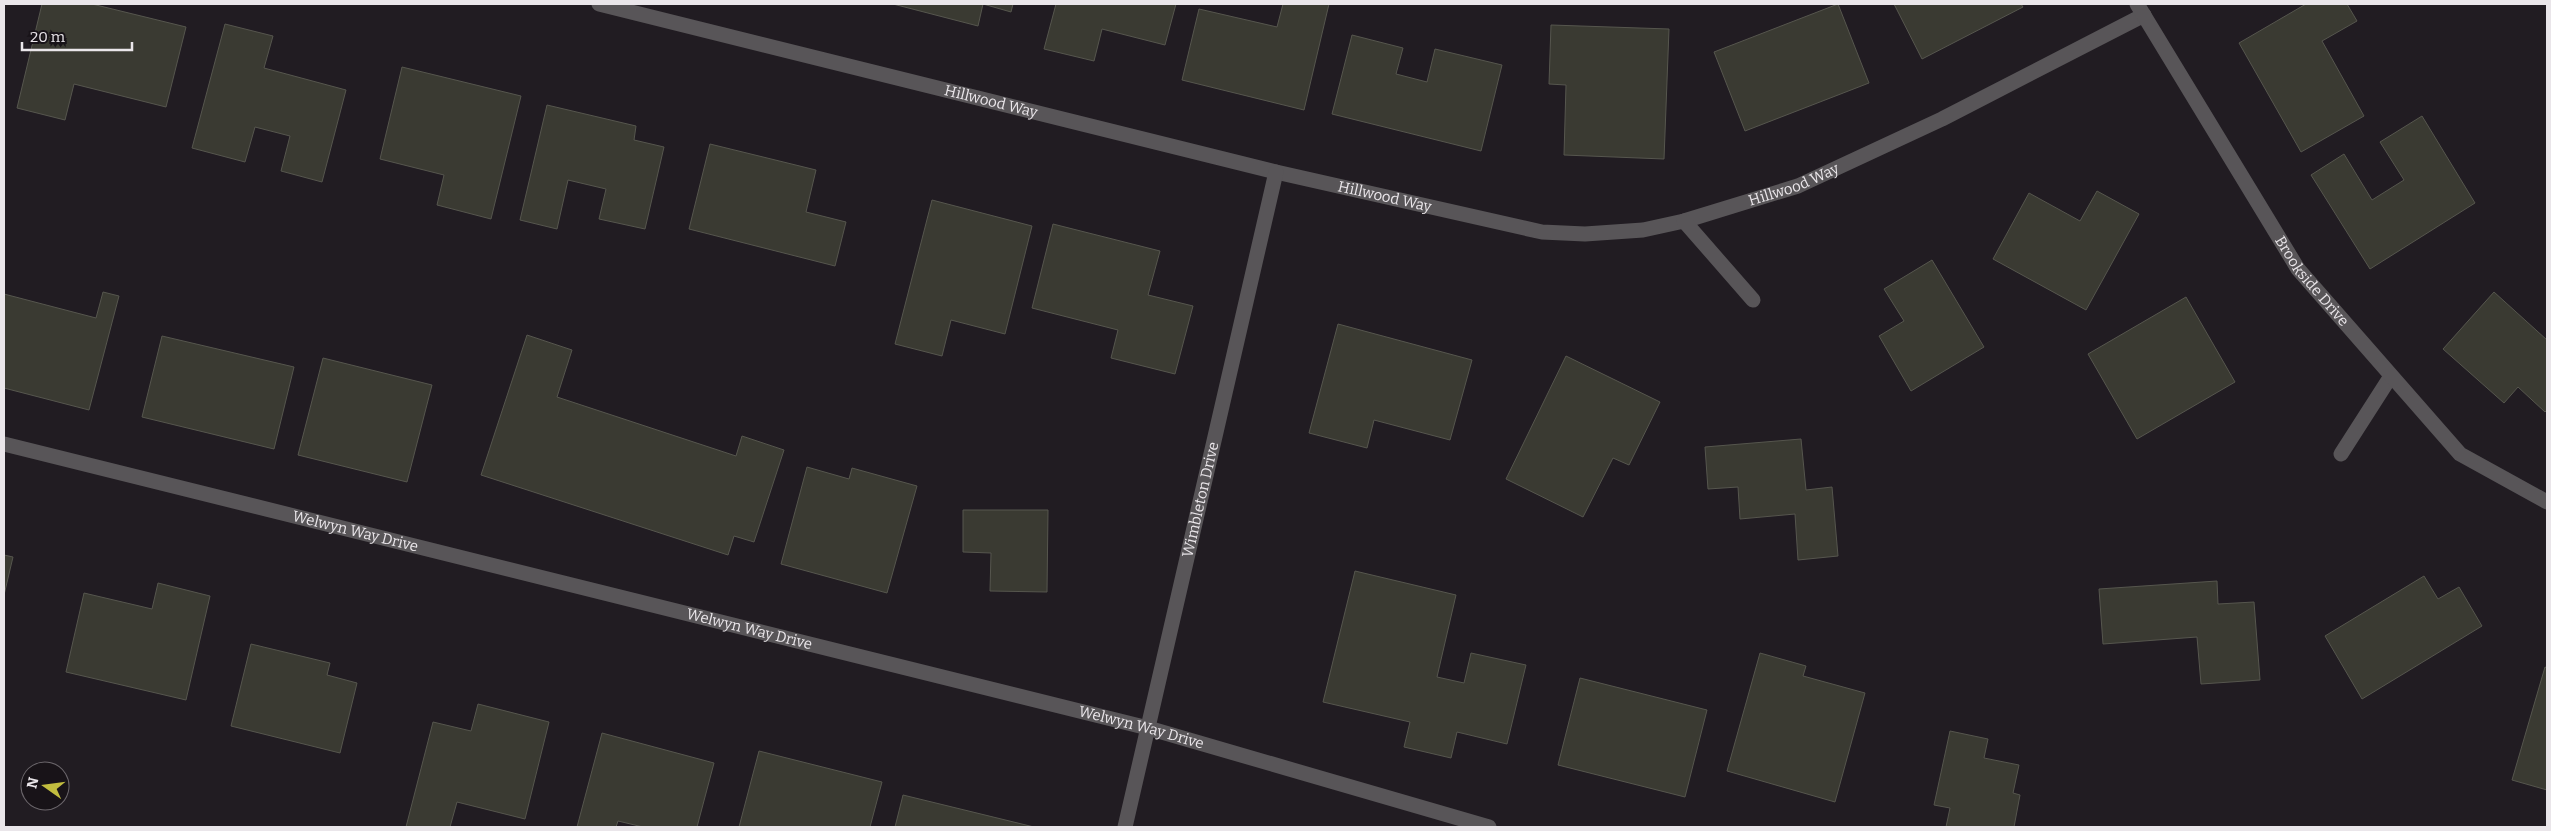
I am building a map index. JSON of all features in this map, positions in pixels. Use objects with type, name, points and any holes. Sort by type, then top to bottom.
[{"type":"street","name":"Hillwood Way","points":[[599,4],[1276,172],[1542,232],[1585,234],[1633,231],[1684,221],[1798,186],[1942,119],[2140,9]]},
{"type":"street","name":"Brookside Drive","points":[[2140,9],[2298,269],[2460,454],[2547,502]]},
{"type":"street","name":"Wimbleton Drive","points":[[1125,827],[1276,172]]},
{"type":"street","points":[[1684,221],[1753,300]]},
{"type":"street","points":[[2341,454],[2391,376]]},
{"type":"street","name":"Welwyn Way Drive","points":[[4,444],[1148,728],[1489,827]]},
{"type":"building","points":[[42,4],[92,4],[186,27],[166,107],[74,84],[65,120],[17,108]]},
{"type":"building","points":[[893,4],[983,4],[978,26]]},
{"type":"building","points":[[983,4],[1013,4],[1011,12]]},
{"type":"building","points":[[1056,4],[1176,4],[1165,45],[1102,29],[1094,61],[1044,49]]},
{"type":"building","points":[[1283,4],[1329,4],[1304,110],[1182,80],[1199,9],[1277,27]]},
{"type":"building","points":[[1838,4],[1869,83],[1745,131],[1714,52]]},
{"type":"building","points":[[1894,4],[2021,4],[2023,7],[1922,59]]},
{"type":"building","points":[[2306,4],[2347,4],[2357,21],[2322,41],[2364,116],[2301,152],[2239,43]]},
{"type":"building","points":[[225,24],[273,36],[264,68],[346,90],[322,182],[281,171],[290,136],[255,127],[245,162],[192,148]]},
{"type":"building","points":[[1551,25],[1669,29],[1664,159],[1564,155],[1566,85],[1549,84]]},
{"type":"building","points":[[1352,35],[1403,48],[1396,74],[1427,82],[1435,49],[1502,65],[1481,151],[1332,114]]},
{"type":"building","points":[[402,67],[521,96],[491,219],[437,205],[444,175],[380,159]]},
{"type":"building","points":[[547,105],[636,126],[634,140],[664,147],[645,229],[599,219],[606,189],[568,180],[557,229],[520,220]]},
{"type":"building","points":[[2422,116],[2475,203],[2370,269],[2311,175],[2344,154],[2372,200],[2404,180],[2380,142]]},
{"type":"building","points":[[710,144],[816,170],[806,212],[846,222],[835,266],[689,229]]},
{"type":"building","points":[[2097,191],[2139,214],[2086,310],[1993,259],[2029,193],[2080,221]]},
{"type":"building","points":[[932,200],[1032,226],[1005,334],[951,320],[942,356],[895,344]]},
{"type":"building","points":[[1053,224],[1160,251],[1148,295],[1193,306],[1175,374],[1111,358],[1118,330],[1032,308]]},
{"type":"building","points":[[1932,260],[1984,347],[1911,391],[1879,336],[1904,321],[1884,289]]},
{"type":"building","points":[[103,292],[119,296],[89,410],[4,388],[4,294],[96,318]]},
{"type":"building","points":[[2494,292],[2547,340],[2547,410],[2545,412],[2518,387],[2504,403],[2443,349]]},
{"type":"building","points":[[2186,297],[2235,382],[2137,439],[2088,354]]},
{"type":"building","points":[[1338,324],[1472,360],[1450,440],[1374,420],[1367,448],[1309,433]]},
{"type":"building","points":[[527,335],[572,350],[557,397],[736,456],[742,436],[784,450],[754,542],[734,536],[728,555],[481,475]]},
{"type":"building","points":[[162,336],[294,367],[274,449],[142,417]]},
{"type":"building","points":[[1566,356],[1660,402],[1629,465],[1613,458],[1583,517],[1506,479]]},
{"type":"building","points":[[323,358],[432,385],[407,482],[298,455]]},
{"type":"building","points":[[1801,439],[1806,490],[1832,487],[1838,556],[1798,560],[1795,514],[1740,519],[1738,487],[1708,489],[1705,447]]},
{"type":"building","points":[[807,467],[849,479],[852,468],[917,486],[887,593],[781,564]]},
{"type":"building","points":[[963,510],[1048,510],[1047,592],[990,591],[991,553],[963,552]]},
{"type":"building","points":[[4,555],[13,557],[4,595]]},
{"type":"building","points":[[1355,571],[1456,595],[1437,677],[1464,683],[1471,653],[1526,665],[1507,744],[1457,732],[1451,758],[1404,747],[1410,722],[1323,702]]},
{"type":"building","points":[[2424,576],[2438,599],[2459,587],[2482,626],[2362,699],[2325,636]]},
{"type":"building","points":[[2217,581],[2218,604],[2254,602],[2260,680],[2201,684],[2197,637],[2103,644],[2099,589]]},
{"type":"building","points":[[158,583],[210,596],[186,700],[66,672],[84,593],[152,609]]},
{"type":"building","points":[[251,644],[330,663],[327,675],[357,683],[340,753],[231,726]]},
{"type":"building","points":[[1760,653],[1806,666],[1803,676],[1865,693],[1835,802],[1727,771]]},
{"type":"building","points":[[2545,667],[2547,668],[2547,790],[2512,780]]},
{"type":"building","points":[[1580,678],[1707,710],[1685,797],[1558,765]]},
{"type":"building","points":[[478,704],[549,722],[525,819],[457,802],[450,827],[406,827],[433,722],[471,731]]},
{"type":"building","points":[[1950,731],[1988,739],[1984,758],[2019,765],[2013,793],[2020,795],[2014,827],[1946,827],[1950,808],[1934,805]]},
{"type":"building","points":[[602,733],[714,763],[697,827],[643,827],[618,821],[616,827],[577,827]]},
{"type":"building","points":[[759,751],[882,782],[870,827],[739,827]]},
{"type":"building","points":[[903,795],[1034,827],[895,827]]}]
